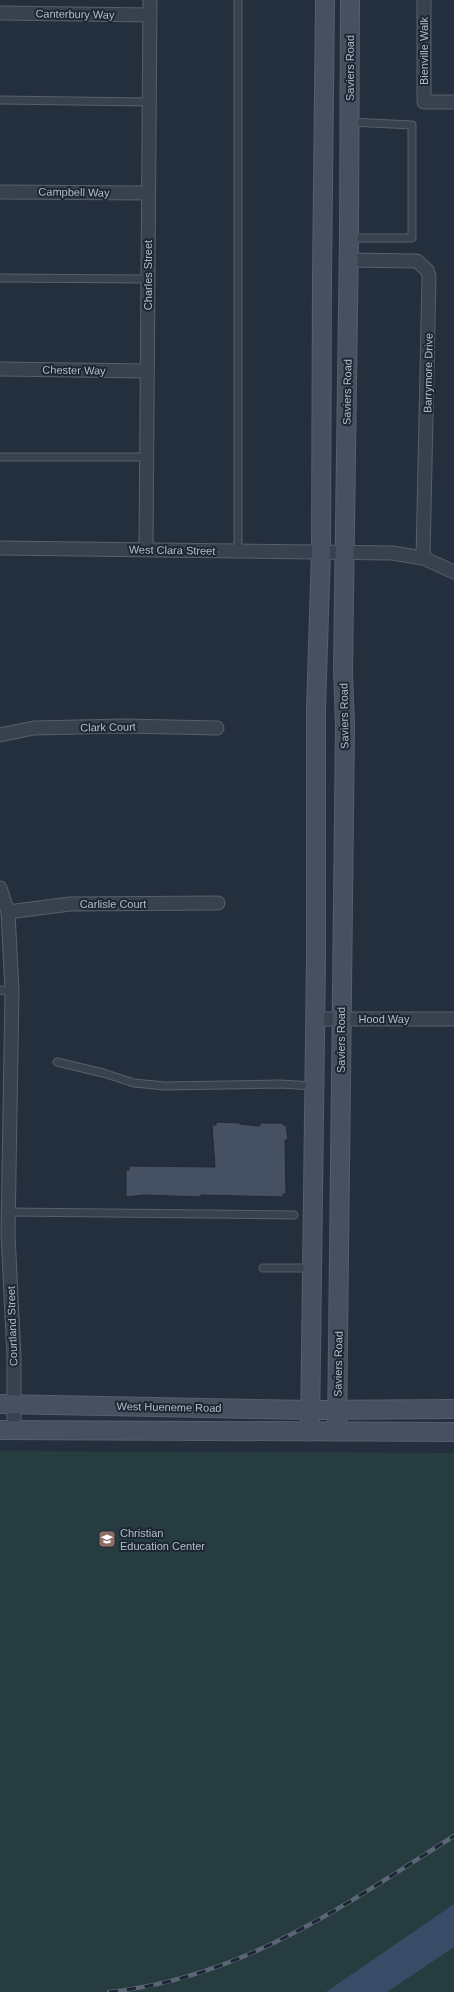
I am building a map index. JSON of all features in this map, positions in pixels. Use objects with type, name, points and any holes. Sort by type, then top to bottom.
[{"type":"main road","points":[[310,1432],[315,1018],[316,709],[321,551],[322,286],[326,0]]},
{"type":"main road","name":"Saviers Road","points":[[337,1432],[345,726],[343,671],[349,260],[350,0]]},
{"type":"main road","name":"West Hueneme Road","points":[[7,1404],[310,1410],[454,1409]]},
{"type":"main road","name":"West Hueneme Road","points":[[7,1430],[454,1432]]},
{"type":"street","name":"Charles Street","points":[[146,550],[150,0]]},
{"type":"street","name":"Bienville Walk","points":[[424,0],[424,102],[454,102]]},
{"type":"street","name":"Canterbury Way","points":[[0,13],[150,15]]},
{"type":"street","name":"Campbell Way","points":[[0,192],[148,193]]},
{"type":"street","name":"Barrymore Drive","points":[[349,260],[417,261],[427,270],[429,276],[423,558]]},
{"type":"street","name":"Chester Way","points":[[0,368],[148,371]]},
{"type":"street","name":"West Clara Street","points":[[0,548],[392,553],[423,558],[454,572]]},
{"type":"street","name":"Clark Court","points":[[0,735],[34,728],[124,726],[217,728]]},
{"type":"street","name":"Courtland Street","points":[[0,888],[8,912],[4,1114],[8,1212],[4,1234],[14,1357],[7,1404],[7,1430]]},
{"type":"street","name":"Carlisle Court","points":[[8,912],[70,904],[218,903]]},
{"type":"street","name":"Hood Way","points":[[315,1018],[454,1019]]},
{"type":"lane","points":[[238,0],[238,551]]},
{"type":"lane","points":[[0,100],[149,102]]},
{"type":"lane","points":[[349,238],[412,238],[412,125],[350,122]]},
{"type":"lane","points":[[0,278],[148,279]]},
{"type":"lane","points":[[0,457],[147,457]]},
{"type":"lane","points":[[58,1062],[103,1073],[134,1083],[165,1086],[280,1084],[314,1086]]},
{"type":"lane","points":[[8,1212],[294,1215]]},
{"type":"lane","points":[[263,1268],[311,1268]]},
{"type":"green space","points":[[0,1451],[454,1453],[454,1992],[0,1992]]},
{"type":"water","points":[[454,1904],[454,1947],[387,1992],[326,1992]]},
{"type":"building","points":[[216,1122],[260,1126],[260,1123],[283,1123],[283,1125],[286,1125],[288,1140],[285,1140],[286,1194],[283,1194],[283,1197],[144,1195],[126,1197],[126,1170],[129,1170],[129,1166],[215,1167],[212,1125],[216,1125]]},
{"type":"railway","points":[[109,1992],[158,1984],[204,1971],[248,1955],[290,1935],[332,1912],[373,1888],[454,1836]]},
{"type":"place","name":"Christian Education Center","points":[[107,1539]]}]
